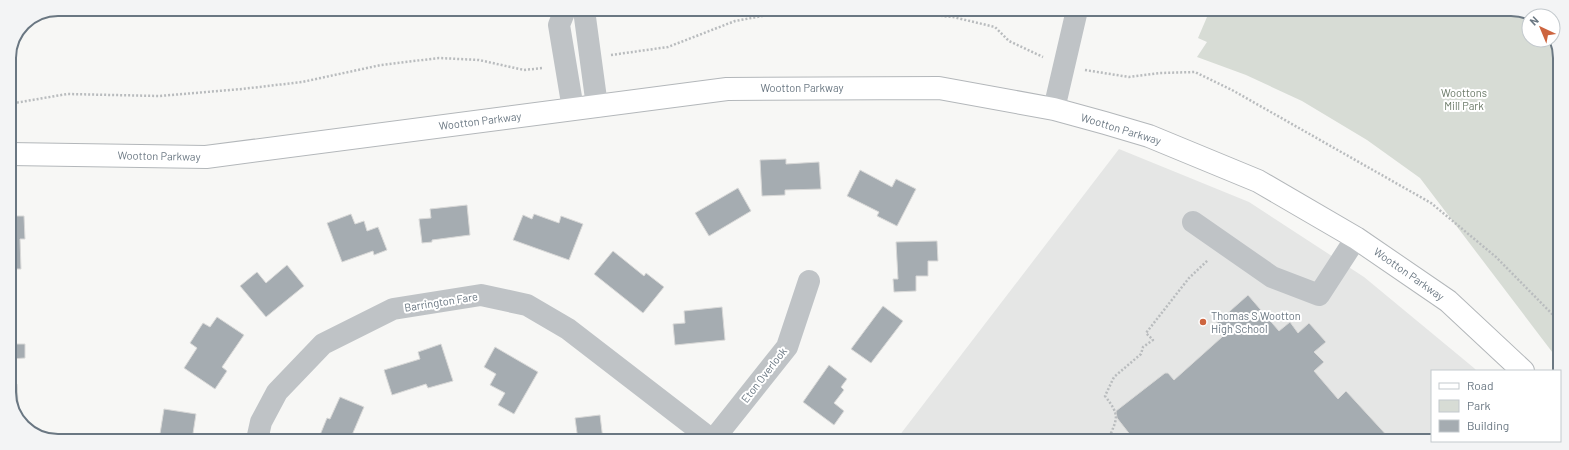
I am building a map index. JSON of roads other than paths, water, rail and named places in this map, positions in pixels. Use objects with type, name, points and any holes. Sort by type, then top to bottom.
[{"type":"main road","name":"Wootton Parkway","points":[[16,154],[206,157],[727,89],[932,88],[1054,109],[1149,136],[1258,181],[1356,238],[1448,301],[1522,370]]},
{"type":"street","points":[[562,16],[559,24],[573,109]]},
{"type":"street","points":[[585,16],[597,106]]},
{"type":"street","points":[[1054,109],[1076,16]]},
{"type":"street","points":[[1193,222],[1272,277],[1319,295],[1356,238]]},
{"type":"street","name":"Eton Overlook","points":[[718,434],[787,347],[809,281]]},
{"type":"street","name":"Barrington Fare","points":[[258,434],[260,422],[277,392],[323,344],[393,309],[481,295],[527,305],[568,329],[705,434]]},
{"type":"place","name":"Thomas S Wootton High School","points":[[1203,322]]},
{"type":"park label","name":"Woottons Mill Park","points":[[1464,99]]}]
